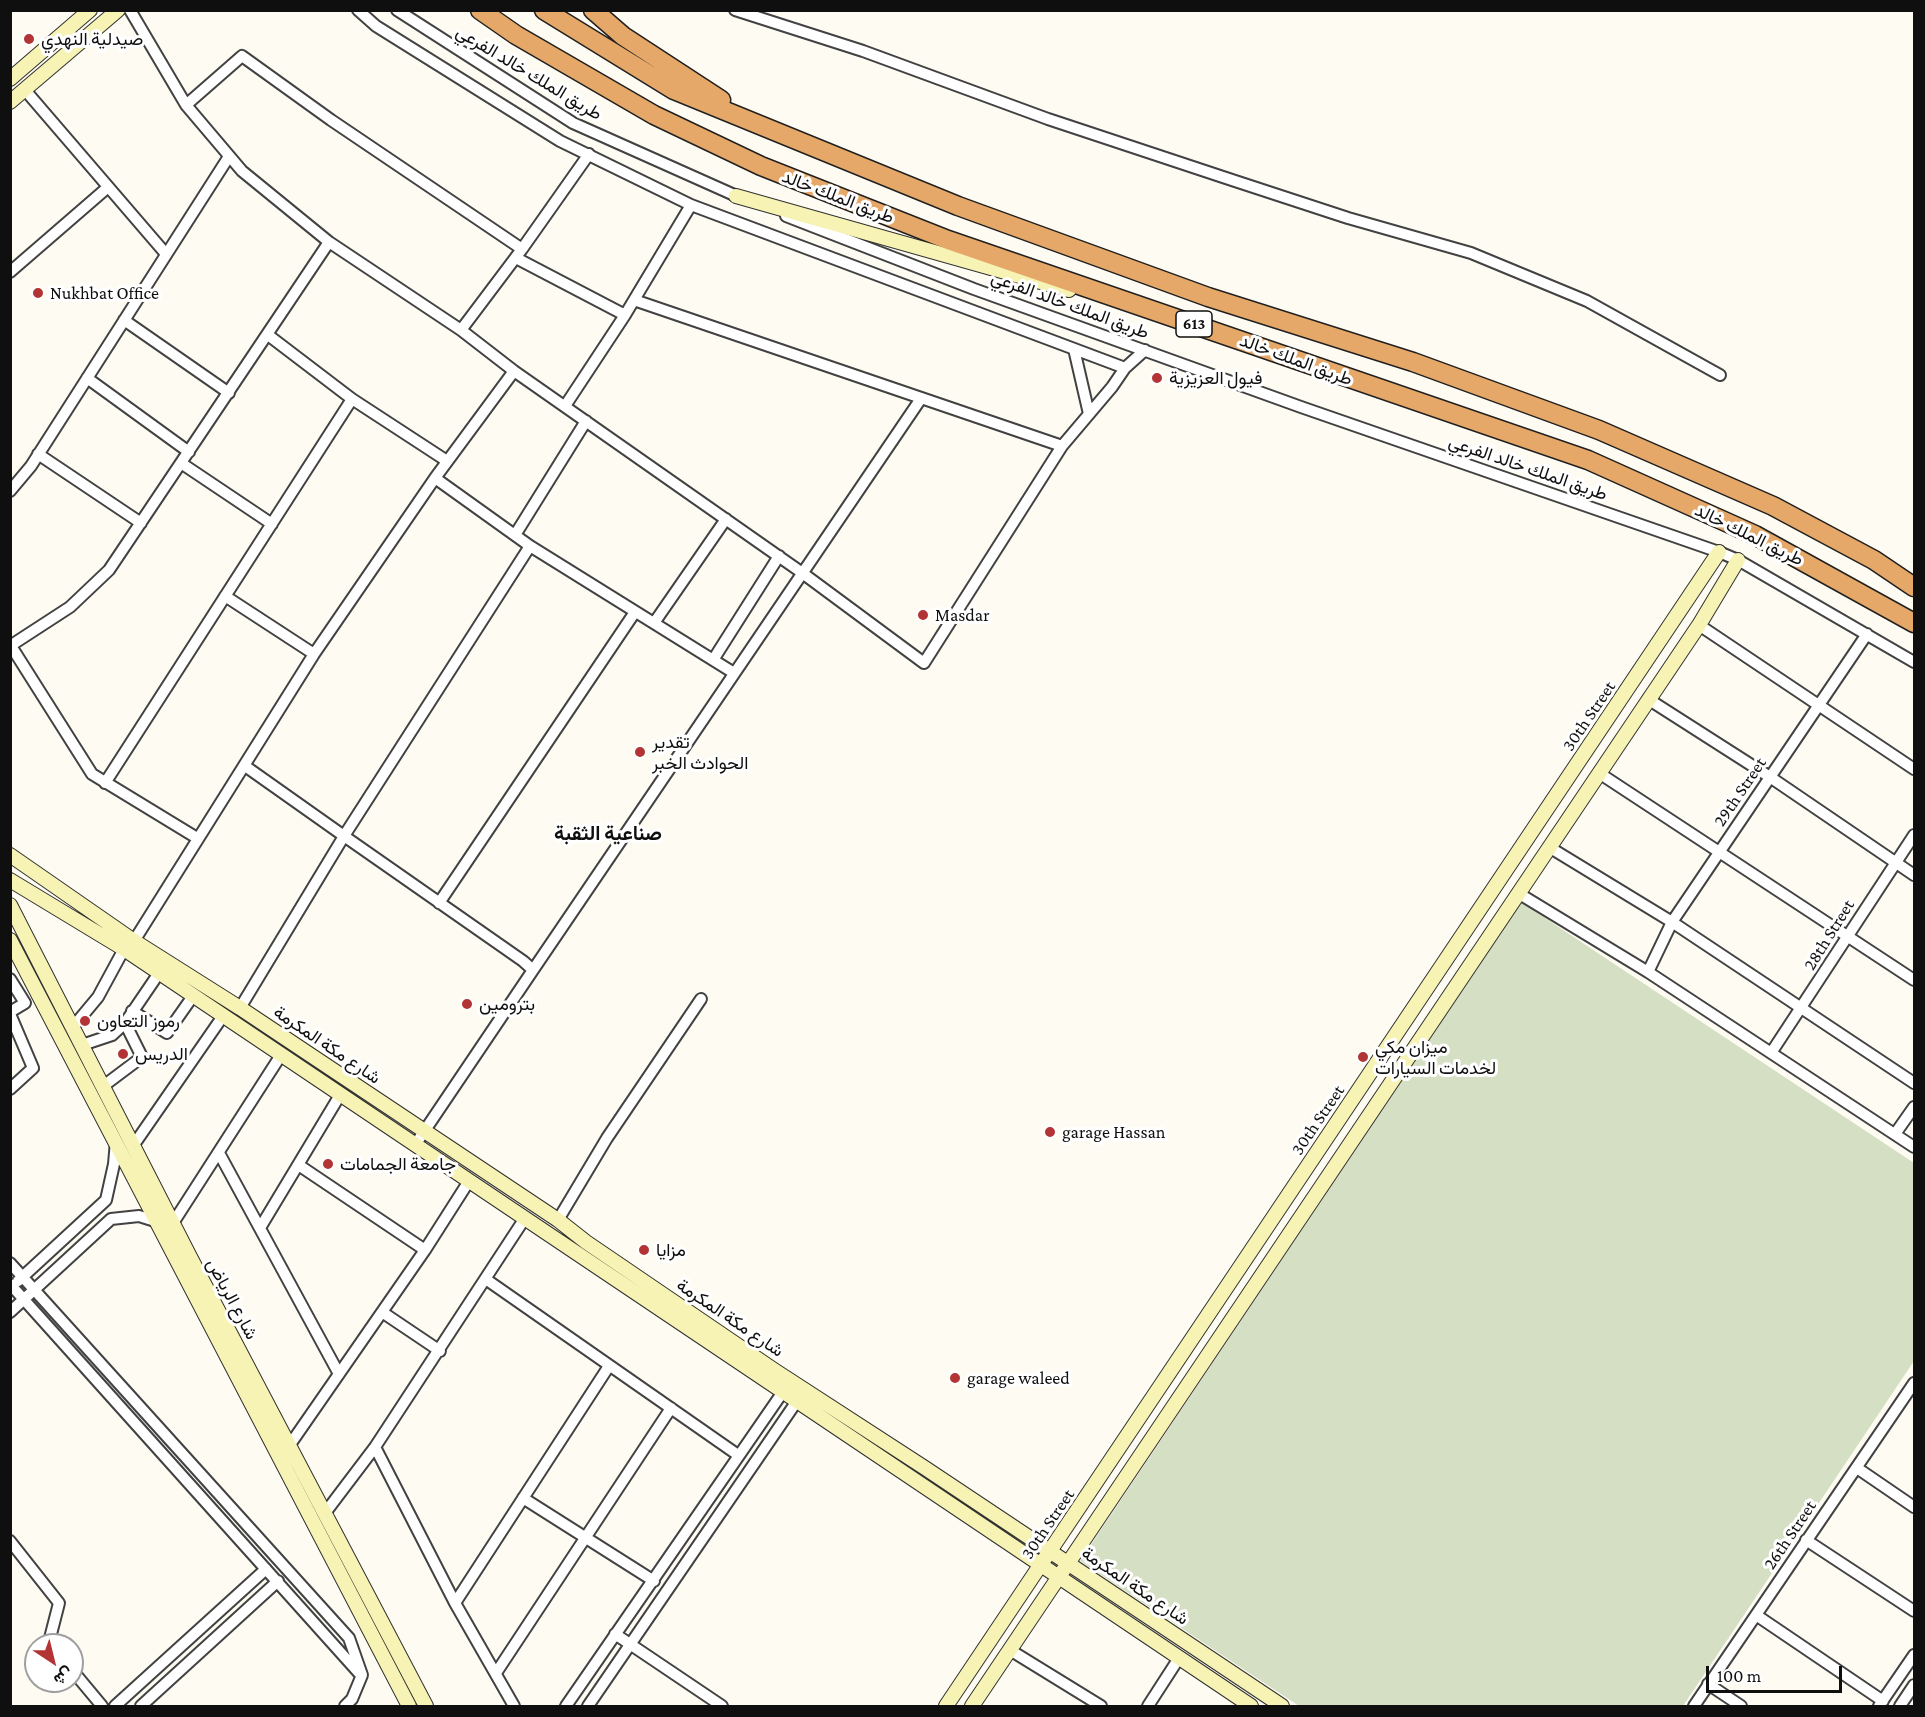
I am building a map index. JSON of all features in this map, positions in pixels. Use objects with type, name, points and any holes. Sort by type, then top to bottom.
[{"type":"highway","name":"طريق الملك خالد","points":[[480,10],[516,35],[654,115],[761,166],[948,240],[1588,460],[1755,535],[1895,611],[1914,625]]},
{"type":"highway","name":"طريق الملك خالد","points":[[544,10],[674,90],[773,132],[958,206],[1208,297],[1413,362],[1599,430],[1773,506],[1874,560],[1914,587]]},
{"type":"highway","points":[[593,10],[623,36],[671,69],[773,132]]},
{"type":"main road","points":[[10,79],[90,10]]},
{"type":"main road","points":[[10,102],[118,10]]},
{"type":"main road","points":[[736,196],[988,268],[1189,322]]},
{"type":"main road","name":"30th Street","points":[[946,1707],[1719,552]]},
{"type":"main road","points":[[972,1707],[1699,625],[1738,560]]},
{"type":"main road","name":"شارع مكة المكرمة","points":[[10,855],[129,945],[159,973],[797,1401],[1057,1579],[1251,1707]]},
{"type":"main road","name":"شارع مكة المكرمة","points":[[10,880],[240,1008],[558,1220],[586,1242],[792,1381],[1051,1551],[1282,1707]]},
{"type":"main road","points":[[11,905],[16,895],[25,888]]},
{"type":"main road","name":"شارع الرياض","points":[[11,905],[172,1223],[325,1513],[343,1563],[409,1707]]},
{"type":"main road","name":"شارع الرياض","points":[[10,940],[116,1141],[155,1221],[343,1563],[426,1707]]},
{"type":"main road","points":[[29,974],[33,970],[44,972]]},
{"type":"main road","points":[[277,1052],[277,1044],[296,1046]]},
{"type":"street","points":[[130,10],[186,105],[228,158],[328,242],[461,330],[514,370],[779,556],[924,663],[1062,446],[1125,368],[1145,350]]},
{"type":"street","points":[[358,10],[376,26],[540,129],[691,205],[1125,368]]},
{"type":"street","name":"طريق الملك خالد الفرعي","points":[[397,10],[573,123],[736,196],[974,289],[1301,407],[1719,552],[1738,560],[1914,662]]},
{"type":"street","points":[[735,10],[863,51],[1048,119],[1232,180],[1348,218],[1471,253],[1587,301],[1720,375]]},
{"type":"street","points":[[186,105],[242,56],[519,253],[625,315]]},
{"type":"street","points":[[24,90],[166,254]]},
{"type":"street","points":[[461,330],[589,154]]},
{"type":"street","points":[[10,491],[38,454],[228,158]]},
{"type":"street","points":[[10,272],[107,188]]},
{"type":"street","points":[[565,406],[625,315],[691,205]]},
{"type":"street","points":[[197,838],[92,774],[11,646],[70,607],[109,570],[328,242]]},
{"type":"street","points":[[634,300],[920,400],[1062,446]]},
{"type":"street","points":[[124,320],[229,393]]},
{"type":"street","points":[[268,334],[352,399],[447,461]]},
{"type":"street","points":[[1074,349],[1089,414]]},
{"type":"street","points":[[73,1027],[98,997],[314,654],[435,478],[514,370]]},
{"type":"street","points":[[87,378],[189,452]]},
{"type":"street","points":[[105,783],[352,399]]},
{"type":"street","points":[[415,1145],[801,572],[866,482],[920,400]]},
{"type":"street","points":[[515,535],[586,421]]},
{"type":"street","points":[[38,454],[141,523]]},
{"type":"street","points":[[181,463],[272,524]]},
{"type":"street","points":[[435,478],[530,546],[734,673]]},
{"type":"street","points":[[654,623],[726,519]]},
{"type":"street","points":[[240,1008],[344,836],[530,546]]},
{"type":"street","points":[[713,660],[779,556]]},
{"type":"street","points":[[225,597],[314,654]]},
{"type":"street","points":[[439,903],[635,612]]},
{"type":"street","points":[[1699,625],[1914,769]]},
{"type":"street","name":"29th Street","points":[[1648,972],[1672,922],[1867,634]]},
{"type":"street","points":[[1648,699],[1770,777],[1914,875]]},
{"type":"street","points":[[245,766],[533,970]]},
{"type":"street","points":[[1599,773],[1848,934],[1914,980]]},
{"type":"street","name":"28th Street","points":[[1771,1053],[1914,835]]},
{"type":"street","points":[[1549,847],[1672,922],[1801,1010],[1914,1083]]},
{"type":"street","points":[[1518,893],[1648,972],[1914,1147]]},
{"type":"street","points":[[82,1045],[112,1035],[125,1023],[159,973]]},
{"type":"street","points":[[10,979],[25,1003],[10,1013],[33,1068],[10,1089]]},
{"type":"street","points":[[132,1011],[167,1033],[193,996]]},
{"type":"street","points":[[558,1220],[607,1138],[701,999]]},
{"type":"street","points":[[133,1146],[223,1016]]},
{"type":"street","points":[[102,1087],[142,1057],[125,1023]]},
{"type":"street","points":[[172,1223],[219,1153],[277,1052]]},
{"type":"street","points":[[260,1228],[300,1166],[340,1095]]},
{"type":"street","points":[[1895,1134],[1914,1107]]},
{"type":"street","points":[[116,1141],[114,1164],[106,1200],[11,1286],[362,1675]]},
{"type":"street","points":[[219,1153],[339,1374]]},
{"type":"street","points":[[300,1166],[425,1250]]},
{"type":"street","points":[[289,1446],[425,1250],[469,1181]]},
{"type":"street","points":[[100,1205],[111,1219]]},
{"type":"street","points":[[10,1312],[111,1219],[139,1216],[155,1221]]},
{"type":"street","points":[[325,1513],[375,1447],[487,1280],[525,1218]]},
{"type":"street","points":[[10,1263],[350,1638],[362,1675],[345,1707]]},
{"type":"street","points":[[487,1280],[738,1455]]},
{"type":"street","points":[[382,1312],[440,1350]]},
{"type":"street","points":[[455,1603],[609,1366]]},
{"type":"street","points":[[571,1705],[615,1634],[654,1581],[782,1392],[792,1381]]},
{"type":"street","name":"26th Street","points":[[1694,1707],[1806,1540],[1910,1397],[1914,1383]]},
{"type":"street","points":[[588,1707],[797,1401]]},
{"type":"street","points":[[496,1673],[671,1408]]},
{"type":"street","points":[[375,1447],[455,1603],[514,1707]]},
{"type":"street","points":[[1857,1468],[1914,1507]]},
{"type":"street","points":[[523,1498],[654,1581]]},
{"type":"street","points":[[1806,1540],[1914,1611]]},
{"type":"street","points":[[10,1541],[58,1603],[51,1633]]},
{"type":"street","points":[[115,1707],[266,1569]]},
{"type":"street","points":[[141,1707],[278,1581]]},
{"type":"street","points":[[1756,1615],[1881,1704],[1914,1655]]},
{"type":"street","points":[[615,1634],[722,1707]]},
{"type":"street","points":[[1010,1650],[1101,1707]]},
{"type":"street","points":[[1148,1707],[1179,1658]]},
{"type":"street","points":[[1708,1684],[1741,1707]]},
{"type":"street","points":[[84,1685],[102,1707]]},
{"type":"street","points":[[1900,1707],[1914,1685]]},
{"type":"green space","points":[[1521,902],[1914,1163],[1914,1361],[1683,1706],[1299,1706],[1080,1561]]},
{"type":"place","name":"صيدلية النهدي","points":[[29,39]]},
{"type":"place","name":"Nukhbat Office","points":[[38,293]]},
{"type":"place","name":"فيول العزيزية","points":[[1157,378]]},
{"type":"place","name":"Masdar","points":[[923,615]]},
{"type":"place","name":"تقدير الحوادث الخبر","points":[[640,752]]},
{"type":"place","name":"بترومين","points":[[467,1004]]},
{"type":"place","name":"رموز التعاون","points":[[85,1021]]},
{"type":"place","name":"الدريس","points":[[123,1054]]},
{"type":"place","name":"ميزان مكي لخدمات السيارات","points":[[1363,1057]]},
{"type":"place","name":"garage Hassan","points":[[1050,1132]]},
{"type":"place","name":"جامعة الجمامات","points":[[328,1164]]},
{"type":"place","name":"مزايا","points":[[644,1250]]},
{"type":"place","name":"garage waleed","points":[[955,1378]]},
{"type":"district","name":"صناعية الثقبة","points":[[608,834]]}]
